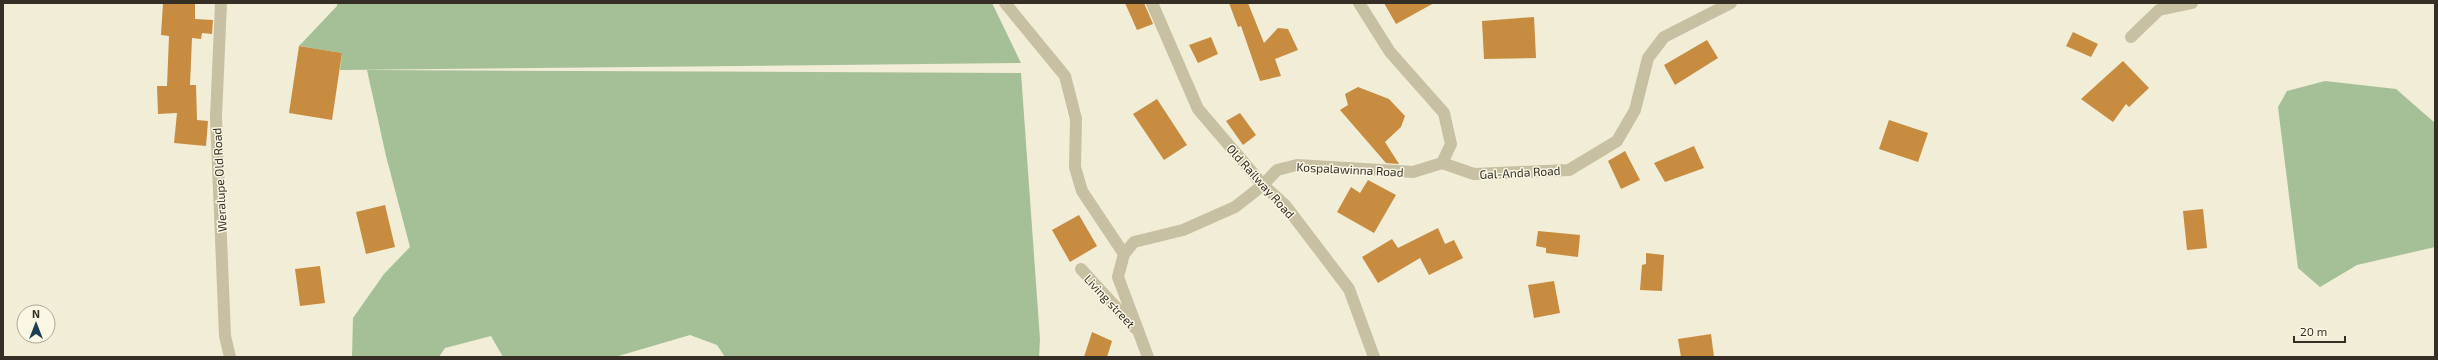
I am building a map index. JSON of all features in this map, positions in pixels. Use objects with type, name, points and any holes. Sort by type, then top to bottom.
[{"type":"street","name":"Weralupe Old Road","points":[[221,3],[216,117],[226,336],[230,357]]},
{"type":"street","points":[[1005,3],[1064,76],[1076,119],[1075,167],[1082,191],[1124,254],[1118,277],[1148,357]]},
{"type":"street","name":"Old Railway Road","points":[[1152,3],[1198,109],[1263,185],[1285,205],[1349,289],[1374,357]]},
{"type":"street","points":[[1359,3],[1390,52],[1444,113],[1451,144],[1442,163]]},
{"type":"street","name":"Gal-Anda Road","points":[[1442,163],[1474,174],[1570,170],[1617,141],[1635,110],[1648,58],[1664,37],[1731,3]]},
{"type":"street","points":[[2131,37],[2159,10],[2192,3]]},
{"type":"street","name":"Kospalawinna Road","points":[[1124,254],[1134,242],[1183,230],[1235,208],[1263,185],[1277,170],[1297,165],[1413,172],[1442,163]]},
{"type":"street","name":"Living street","points":[[1081,269],[1140,333]]},
{"type":"green space","points":[[337,3],[992,3],[1021,63],[340,70],[342,53],[299,46],[337,6]]},
{"type":"green space","points":[[367,70],[1021,73],[1040,339],[1039,357],[725,357],[717,345],[690,335],[615,357],[503,357],[491,336],[445,348],[439,357],[352,357],[353,318],[384,274],[410,247],[386,156]]},
{"type":"green space","points":[[2325,81],[2396,89],[2435,123],[2435,247],[2357,265],[2320,287],[2298,268],[2278,107],[2287,91]]},
{"type":"building","points":[[163,3],[195,3],[195,19],[213,20],[212,34],[202,33],[201,39],[192,38],[190,85],[196,85],[197,120],[208,121],[206,146],[174,143],[177,113],[158,114],[157,86],[167,86],[169,36],[161,35]]},
{"type":"building","points":[[1125,3],[1144,3],[1153,24],[1137,30]]},
{"type":"building","points":[[1229,3],[1248,3],[1264,43],[1278,28],[1288,29],[1298,50],[1275,59],[1281,76],[1260,81],[1241,26],[1238,27]]},
{"type":"building","points":[[1384,3],[1434,3],[1396,24]]},
{"type":"building","points":[[1534,17],[1536,58],[1484,59],[1482,21]]},
{"type":"building","points":[[2073,32],[2098,44],[2091,57],[2066,46]]},
{"type":"building","points":[[1211,37],[1218,54],[1198,63],[1189,45]]},
{"type":"building","points":[[1707,40],[1718,58],[1675,85],[1664,65]]},
{"type":"building","points":[[299,46],[342,53],[332,120],[289,113]]},
{"type":"building","points":[[2123,61],[2149,88],[2129,107],[2126,104],[2113,122],[2081,99]]},
{"type":"building","points":[[1358,87],[1389,99],[1405,116],[1401,127],[1385,142],[1399,164],[1386,163],[1340,110],[1348,105],[1345,94]]},
{"type":"building","points":[[1157,99],[1187,145],[1164,160],[1133,114]]},
{"type":"building","points":[[1240,113],[1256,135],[1243,145],[1226,121]]},
{"type":"building","points":[[1889,120],[1928,133],[1918,162],[1879,149]]},
{"type":"building","points":[[1694,146],[1704,168],[1665,182],[1654,163]]},
{"type":"building","points":[[1625,151],[1640,180],[1621,189],[1608,161]]},
{"type":"building","points":[[1368,180],[1396,195],[1374,233],[1337,212],[1351,187],[1360,193]]},
{"type":"building","points":[[385,205],[395,247],[366,254],[356,212]]},
{"type":"building","points":[[2203,209],[2207,248],[2187,250],[2183,211]]},
{"type":"building","points":[[1079,215],[1097,246],[1070,262],[1052,230]]},
{"type":"building","points":[[1438,228],[1445,244],[1454,240],[1463,258],[1429,275],[1420,258],[1378,283],[1362,257],[1392,239],[1398,248]]},
{"type":"building","points":[[1538,231],[1580,235],[1578,257],[1546,253],[1546,248],[1536,246]]},
{"type":"building","points":[[1646,253],[1664,255],[1662,291],[1640,290],[1642,265],[1646,264]]},
{"type":"building","points":[[320,266],[325,303],[300,306],[295,269]]},
{"type":"building","points":[[1554,281],[1560,313],[1534,318],[1528,285]]},
{"type":"building","points":[[1092,332],[1112,341],[1107,357],[1084,357]]},
{"type":"building","points":[[1711,334],[1714,357],[1681,357],[1678,339]]}]
